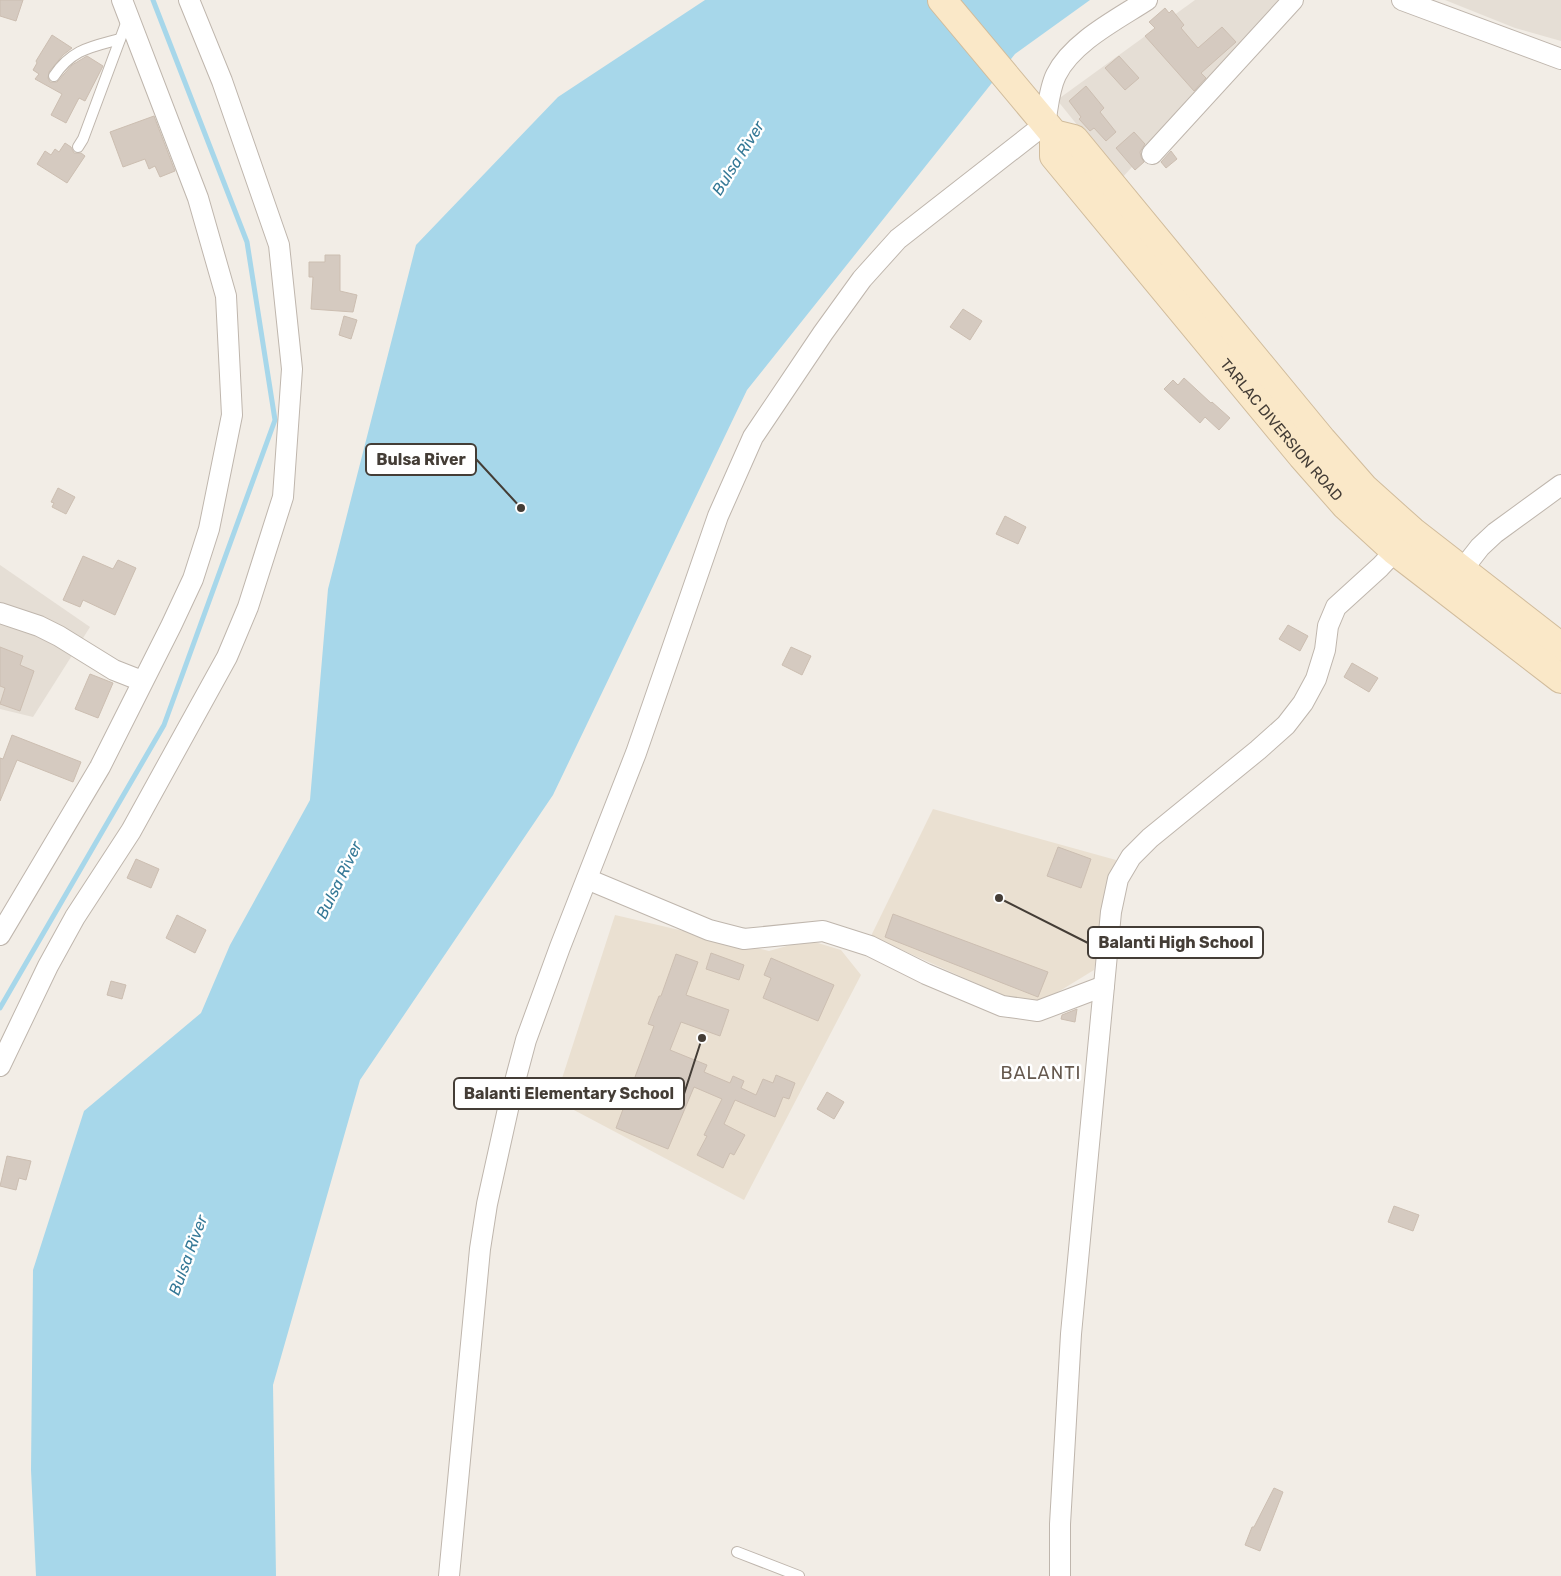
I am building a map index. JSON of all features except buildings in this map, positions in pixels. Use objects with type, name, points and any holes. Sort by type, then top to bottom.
[{"type":"main road","name":"TARLAC DIVERSION ROAD","points":[[942,0],[1045,123],[1074,139],[1322,440],[1364,488],[1403,541],[1454,580],[1561,679]]},
{"type":"main road","name":"TARLAC DIVERSION ROAD","points":[[1454,580],[1561,646]]},
{"type":"street","points":[[0,1066],[48,966],[75,917],[131,832],[227,657],[248,607],[283,496],[292,369],[279,244],[222,81],[189,0]]},
{"type":"street","points":[[449,1576],[480,1249],[486,1204],[510,1100],[526,1040],[636,753],[718,516],[753,437],[862,279],[898,239],[1045,123],[1051,88],[1065,60],[1093,35],[1147,0]]},
{"type":"street","points":[[1152,154],[1293,0]]},
{"type":"street","points":[[1402,0],[1561,59]]},
{"type":"street","points":[[0,935],[100,767],[193,579],[209,529],[232,415],[226,296],[198,198],[125,8]]},
{"type":"street","points":[[1454,580],[1480,547],[1495,532],[1561,486]]},
{"type":"street","points":[[1060,1576],[1060,1524],[1071,1334],[1111,912],[1118,879],[1131,857],[1150,838],[1286,725],[1303,703],[1316,678],[1325,650],[1328,626],[1336,607],[1380,567],[1403,541]]},
{"type":"street","points":[[0,613],[39,626],[114,670],[142,681]]},
{"type":"street","points":[[587,879],[709,930],[744,939],[823,931],[870,946],[926,974],[1002,1006],[1038,1011],[1104,986]]},
{"type":"lane","points":[[78,147],[83,139],[120,39],[125,8]]},
{"type":"lane","points":[[54,76],[66,60],[75,54],[88,48],[120,39]]},
{"type":"lane","points":[[737,1552],[799,1576]]},
{"type":"shaded area","points":[[1195,0],[1285,0],[1121,179],[1057,100]]},
{"type":"shaded area","points":[[1445,0],[1561,0],[1561,41],[1515,28]]},
{"type":"shaded area","points":[[0,565],[90,627],[33,717],[0,709]]},
{"type":"shaded area","points":[[933,809],[1116,860],[1094,970],[1040,1003],[1011,999],[871,936]]},
{"type":"shaded area","points":[[615,915],[769,951],[808,940],[841,950],[861,975],[744,1200],[555,1100]]},
{"type":"water","points":[[705,0],[1090,0],[1015,54],[747,390],[553,795],[360,1080],[273,1385],[276,1576],[36,1576],[31,1470],[33,1270],[84,1111],[201,1013],[230,945],[310,800],[328,589],[416,245],[558,97]]},
{"type":"waterway","points":[[0,1008],[164,725],[275,420],[247,242],[153,0]]},
{"type":"place","name":"Bulsa River","points":[[521,508]]},
{"type":"place","name":"Balanti High School","points":[[999,898]]},
{"type":"place","name":"Balanti Elementary School","points":[[702,1038]]},
{"type":"district","name":"BALANTI","points":[[1041,1073]]}]
